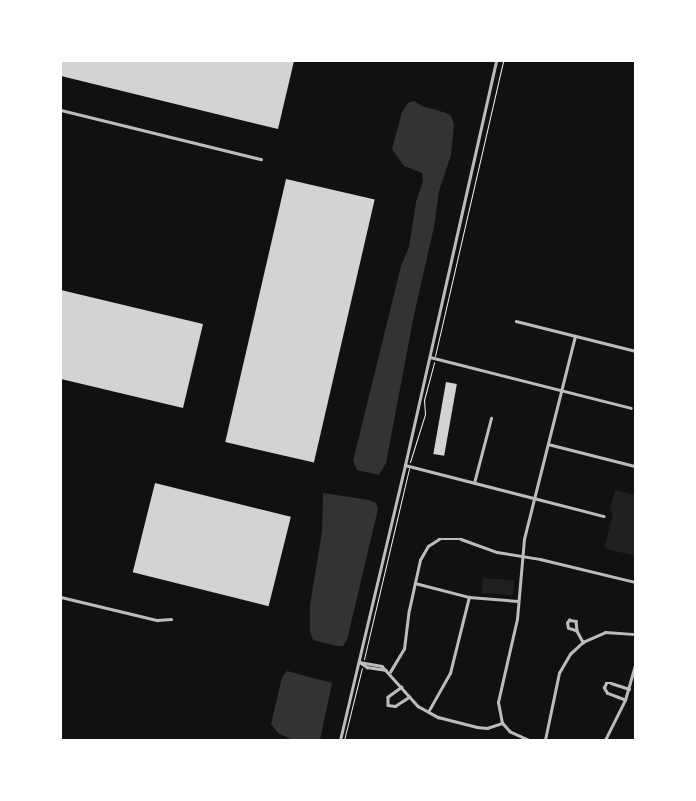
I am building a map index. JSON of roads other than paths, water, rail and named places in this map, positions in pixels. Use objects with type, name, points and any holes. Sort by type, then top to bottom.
[{"type":"street","points":[[340,740],[361,663],[407,466],[496,61]]},
{"type":"street","points":[[61,110],[261,159]]},
{"type":"street","points":[[516,322],[635,351]]},
{"type":"street","points":[[528,740],[510,732],[502,723],[498,702],[517,619],[521,557],[575,336]]},
{"type":"street","points":[[432,357],[631,408]]},
{"type":"street","points":[[474,483],[491,418]]},
{"type":"street","points":[[548,444],[635,466]]},
{"type":"street","points":[[407,466],[604,516]]},
{"type":"street","points":[[390,672],[404,649],[414,583],[420,560],[424,552],[434,541],[445,537],[461,539],[497,552],[521,557],[540,558],[635,582]]},
{"type":"street","points":[[414,583],[469,597],[518,601]]},
{"type":"street","points":[[61,597],[157,620],[171,619]]},
{"type":"street","points":[[428,712],[450,673],[469,597]]},
{"type":"street","points":[[577,631],[568,628],[569,620],[576,620],[577,631],[583,642]]},
{"type":"street","points":[[545,740],[559,673],[570,654],[583,642],[605,632],[635,634]]},
{"type":"street","points":[[361,663],[382,666],[390,672],[409,697],[428,712],[438,717],[487,728],[502,723]]},
{"type":"street","points":[[605,740],[625,700],[635,666]]},
{"type":"street","points":[[625,700],[607,693],[604,688],[606,683],[611,683],[629,689]]},
{"type":"street","points":[[402,687],[388,698],[386,702],[391,706],[395,706],[409,697]]}]
